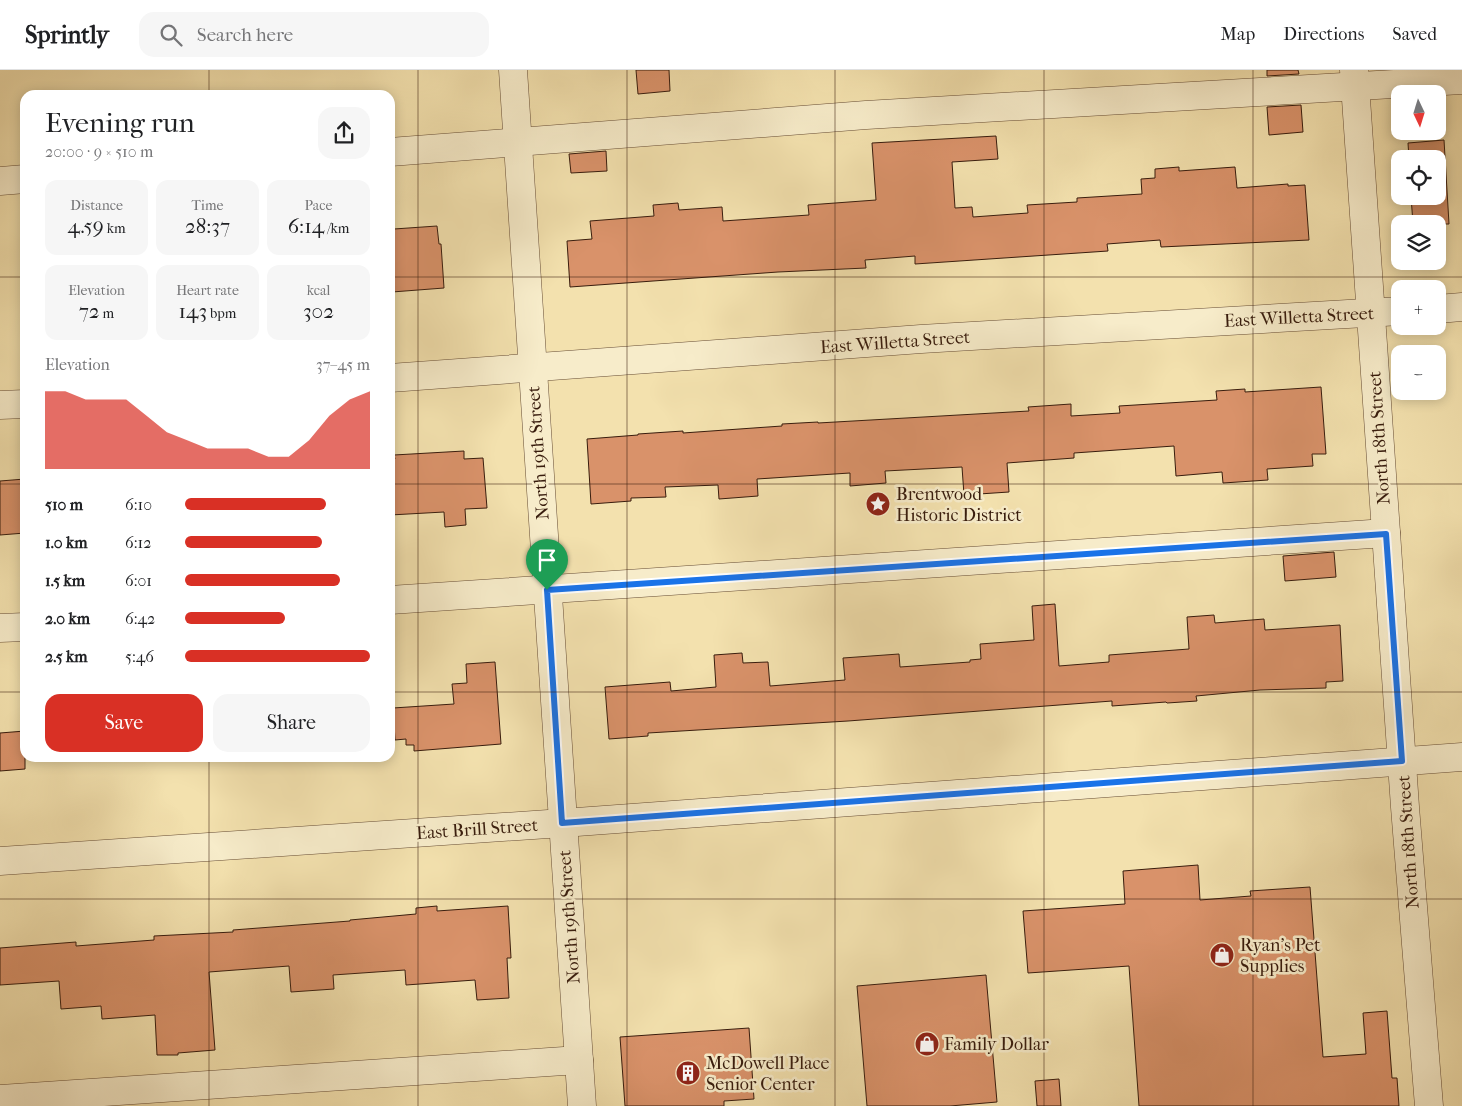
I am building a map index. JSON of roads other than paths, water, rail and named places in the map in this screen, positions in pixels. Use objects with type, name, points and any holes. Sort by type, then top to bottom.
[{"type":"street","name":"North 19th Street","points":[[513,70],[582,1106]]},
{"type":"street","points":[[395,152],[1355,78],[1462,80]]},
{"type":"street","name":"North 18th Street","points":[[1355,78],[1402,761],[1429,1106]]},
{"type":"street","points":[[0,181],[20,179]]},
{"type":"street","points":[[1446,308],[1462,307]]},
{"type":"street","name":"East Willetta Street","points":[[395,378],[921,339],[1391,312]]},
{"type":"street","points":[[0,406],[20,404]]},
{"type":"street","points":[[395,600],[1386,534]]},
{"type":"street","points":[[0,628],[20,627]]},
{"type":"street","name":"East Brill Street","points":[[0,860],[562,823],[1462,757]]},
{"type":"street","points":[[0,1099],[579,1060]]},
{"type":"place","name":"Brentwood Historic District","points":[[878,504]]},
{"type":"place","name":"Ryan's Pet Supplies","points":[[1222,955]]},
{"type":"place","name":"Family Dollar","points":[[927,1044]]},
{"type":"place","name":"McDowell Place Senior Center","points":[[688,1073]]}]
